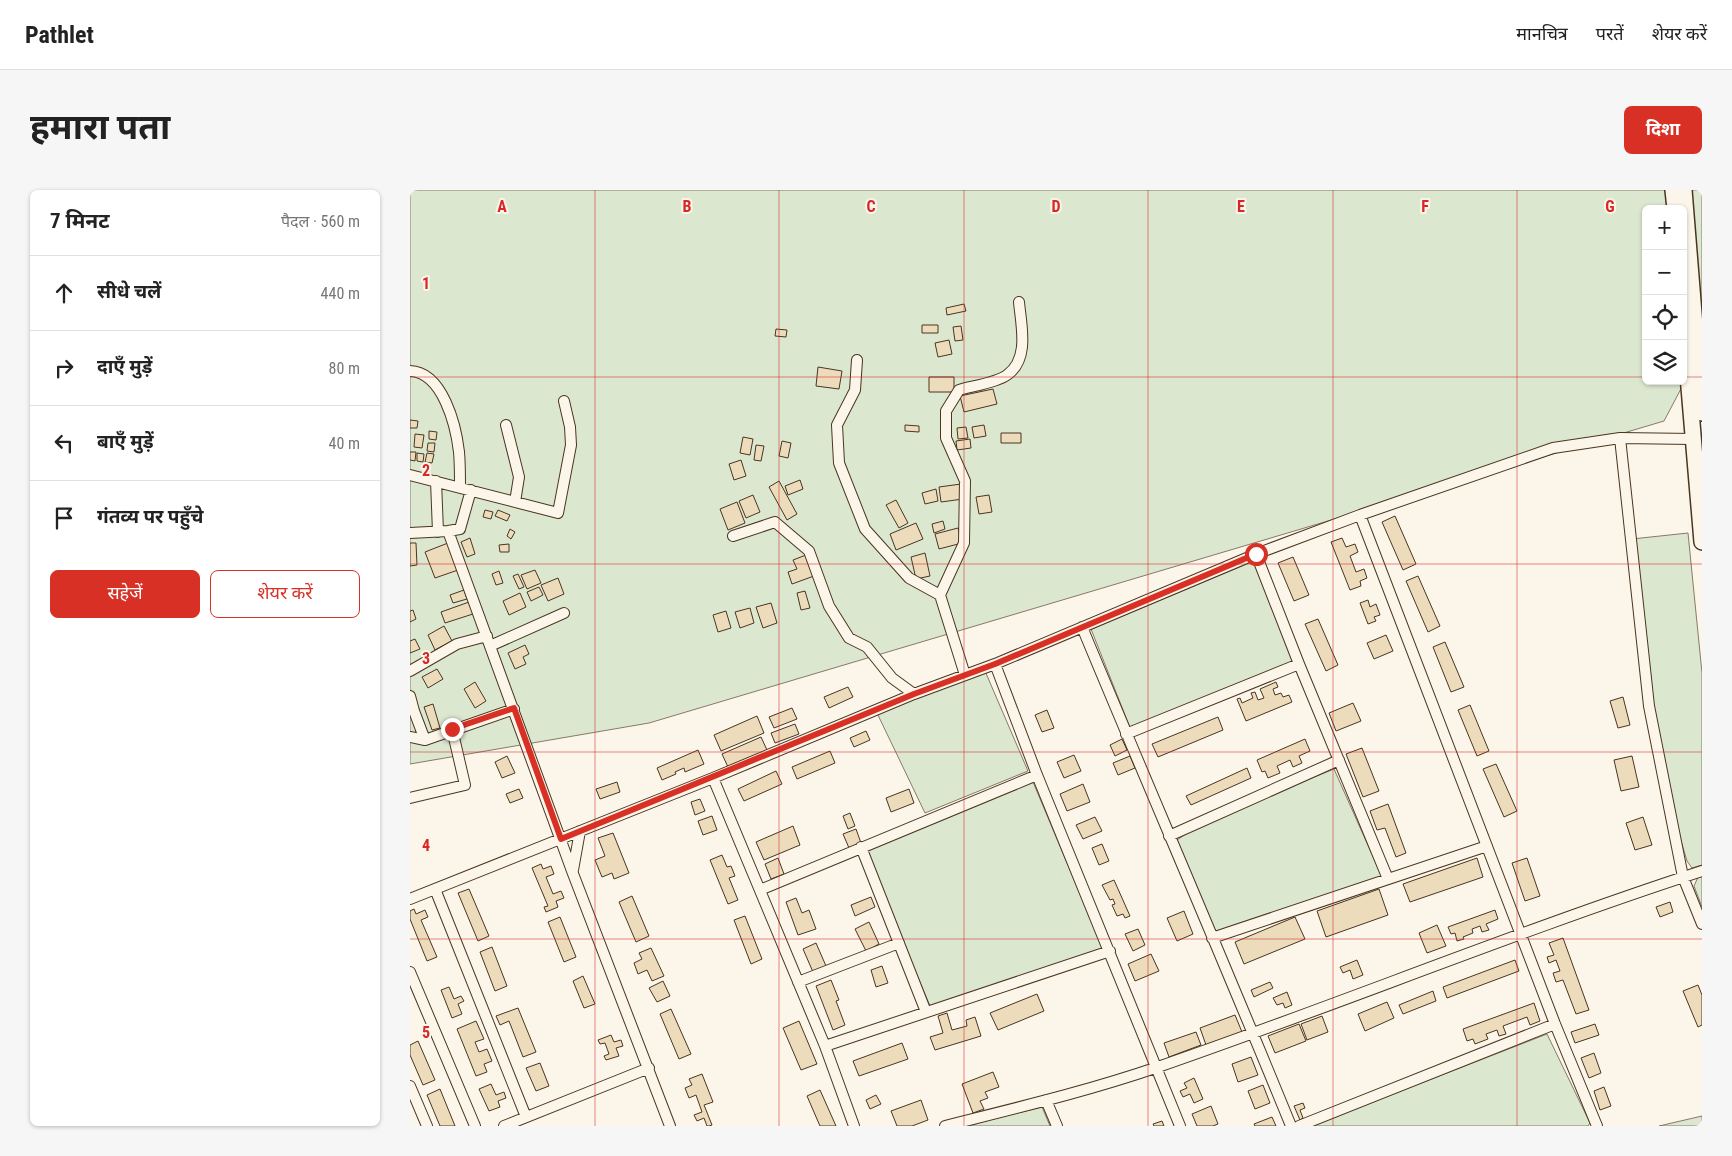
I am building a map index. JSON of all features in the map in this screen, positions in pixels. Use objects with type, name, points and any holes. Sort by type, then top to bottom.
[{"type":"street","points":[[1673,190],[1674,205]]},
{"type":"street","points":[[1684,190],[1696,369],[1702,413]]},
{"type":"street","points":[[965,675],[940,595],[964,543],[965,481],[946,438],[946,411],[958,390],[1006,376],[1013,369],[1021,355],[1023,341],[1019,302]]},
{"type":"street","points":[[1687,332],[1696,369],[1693,439],[1702,542]]},
{"type":"street","points":[[856,360],[855,390],[837,425],[839,463],[865,530],[909,578],[940,595]]},
{"type":"street","points":[[410,371],[421,373],[428,378],[439,390],[447,405],[458,445],[460,487]]},
{"type":"street","points":[[410,475],[436,480],[558,513],[571,445],[570,427],[564,401]]},
{"type":"street","points":[[506,425],[518,477],[515,502]]},
{"type":"street","points":[[410,899],[713,778],[914,694],[995,664],[1256,554],[1360,514],[1553,448],[1620,438],[1693,439]]},
{"type":"street","points":[[1620,438],[1649,706],[1683,877],[1702,924]]},
{"type":"street","points":[[436,480],[443,531],[489,641],[572,871],[670,1126]]},
{"type":"street","points":[[410,533],[457,530],[461,527],[471,490]]},
{"type":"street","points":[[1360,514],[1555,1024],[1597,1126]]},
{"type":"street","points":[[733,536],[775,522],[809,551],[829,606],[850,638],[867,647],[892,678],[914,694]]},
{"type":"street","points":[[1256,554],[1299,664],[1388,879]]},
{"type":"street","points":[[410,671],[457,644],[489,641],[564,613]]},
{"type":"street","points":[[1082,627],[1291,1126]]},
{"type":"street","points":[[995,664],[1037,775],[1180,1126]]},
{"type":"street","points":[[1126,734],[1299,664]]},
{"type":"street","points":[[410,696],[412,711],[425,740]]},
{"type":"street","points":[[411,740],[425,740],[514,708]]},
{"type":"street","points":[[410,798],[465,785],[452,729]]},
{"type":"street","points":[[1169,836],[1338,760]]},
{"type":"street","points":[[760,890],[1037,775]]},
{"type":"street","points":[[713,778],[825,1046],[854,1126]]},
{"type":"street","points":[[572,871],[580,831]]},
{"type":"street","points":[[1212,938],[1487,846]]},
{"type":"street","points":[[861,847],[926,1012]]},
{"type":"street","points":[[945,1126],[1046,1100],[1156,1068],[1521,934],[1702,871]]},
{"type":"street","points":[[435,889],[526,1117]]},
{"type":"street","points":[[798,982],[899,943]]},
{"type":"street","points":[[825,1046],[1110,951]]},
{"type":"street","points":[[410,972],[475,1126]]},
{"type":"street","points":[[1300,1126],[1555,1024]]},
{"type":"street","points":[[504,1126],[649,1068]]},
{"type":"street","points":[[410,1086],[427,1126]]},
{"type":"street","points":[[1046,1100],[1057,1126]]},
{"type":"green space","points":[[410,190],[1702,190],[1702,349],[1687,377],[1687,205],[1642,205],[1642,385],[1683,385],[1664,421],[649,723],[410,764]]},
{"type":"green space","points":[[1688,533],[1702,673],[1702,865],[1692,868],[1687,861],[1669,800],[1654,715],[1632,539]]},
{"type":"green space","points":[[1254,561],[1293,663],[1131,730],[1091,629]]},
{"type":"green space","points":[[985,671],[1028,771],[925,813],[877,713]]},
{"type":"green space","points":[[1334,769],[1382,877],[1216,933],[1177,840],[1205,821]]},
{"type":"green space","points":[[1033,782],[1104,951],[930,1006],[864,850]]},
{"type":"green space","points":[[1702,876],[1702,907],[1694,886],[1698,877]]},
{"type":"green space","points":[[1547,1034],[1590,1123],[1588,1126],[1311,1126]]},
{"type":"green space","points":[[1042,1107],[1050,1126],[963,1126]]},
{"type":"green space","points":[[1702,1116],[1702,1126],[1659,1126]]},
{"type":"building","points":[[964,304],[966,311],[947,315],[946,308]]},
{"type":"building","points":[[922,325],[938,325],[938,333],[922,333]]},
{"type":"building","points":[[961,326],[963,340],[955,341],[953,327]]},
{"type":"building","points":[[776,329],[787,330],[786,337],[775,336]]},
{"type":"building","points":[[949,340],[952,354],[938,357],[935,343]]},
{"type":"building","points":[[818,367],[842,371],[839,389],[816,386]]},
{"type":"building","points":[[929,377],[954,377],[954,392],[929,392]]},
{"type":"building","points":[[993,389],[997,404],[964,412],[960,396]]},
{"type":"building","points":[[410,420],[418,421],[417,428],[410,428]]},
{"type":"building","points":[[905,425],[919,426],[919,432],[905,431]]},
{"type":"building","points":[[984,425],[986,436],[974,438],[972,427]]},
{"type":"building","points":[[966,427],[968,438],[958,439],[957,428]]},
{"type":"building","points":[[429,431],[437,432],[436,440],[429,439]]},
{"type":"building","points":[[1001,433],[1021,433],[1021,443],[1001,443]]},
{"type":"building","points":[[415,434],[424,435],[422,448],[414,447]]},
{"type":"building","points":[[743,437],[753,439],[750,455],[740,453]]},
{"type":"building","points":[[970,439],[971,448],[957,450],[956,441]]},
{"type":"building","points":[[782,441],[791,443],[788,458],[779,456]]},
{"type":"building","points":[[428,443],[435,443],[434,452],[427,451]]},
{"type":"building","points":[[756,445],[764,446],[761,461],[754,460]]},
{"type":"building","points":[[410,452],[416,452],[415,461],[410,460]]},
{"type":"building","points":[[417,453],[424,454],[423,462],[417,461]]},
{"type":"building","points":[[427,453],[434,454],[432,463],[425,462]]},
{"type":"building","points":[[741,460],[746,476],[734,480],[729,464]]},
{"type":"building","points":[[800,480],[803,489],[788,495],[785,486]]},
{"type":"building","points":[[779,481],[797,514],[787,520],[769,487]]},
{"type":"building","points":[[961,484],[963,499],[941,502],[939,487]]},
{"type":"building","points":[[936,489],[938,501],[925,504],[922,493]]},
{"type":"building","points":[[753,495],[760,512],[746,518],[739,501]]},
{"type":"building","points":[[989,495],[992,512],[979,514],[976,497]]},
{"type":"building","points":[[896,500],[908,523],[899,528],[886,505]]},
{"type":"building","points":[[737,502],[745,523],[728,530],[720,509]]},
{"type":"building","points":[[485,510],[493,512],[491,519],[483,517]]},
{"type":"building","points":[[498,510],[510,515],[507,521],[495,516]]},
{"type":"building","points":[[1395,516],[1416,564],[1403,570],[1382,522]]},
{"type":"building","points":[[943,521],[945,529],[934,533],[932,524]]},
{"type":"building","points":[[916,523],[923,539],[896,550],[890,534]]},
{"type":"building","points":[[958,528],[962,543],[939,549],[935,534]]},
{"type":"building","points":[[510,529],[515,532],[511,539],[507,536]]},
{"type":"building","points":[[470,538],[475,554],[467,557],[461,542]]},
{"type":"building","points":[[1342,538],[1346,547],[1355,544],[1358,552],[1350,556],[1356,572],[1364,569],[1367,578],[1360,581],[1361,586],[1350,590],[1331,542]]},
{"type":"building","points":[[410,543],[416,543],[417,565],[410,566]]},
{"type":"building","points":[[448,543],[458,570],[435,578],[425,552]]},
{"type":"building","points":[[509,544],[509,552],[500,552],[499,545]]},
{"type":"building","points":[[925,553],[930,576],[916,579],[911,557]]},
{"type":"building","points":[[806,555],[814,576],[792,584],[788,572],[797,569],[793,560]]},
{"type":"building","points":[[1293,557],[1309,595],[1294,601],[1278,563]]},
{"type":"building","points":[[535,570],[541,583],[527,589],[521,575]]},
{"type":"building","points":[[499,571],[503,583],[496,585],[492,574]]},
{"type":"building","points":[[518,574],[524,587],[519,589],[513,576]]},
{"type":"building","points":[[1418,576],[1440,626],[1428,632],[1406,581]]},
{"type":"building","points":[[558,578],[564,594],[548,601],[541,585]]},
{"type":"building","points":[[539,587],[543,595],[531,601],[527,592]]},
{"type":"building","points":[[464,590],[467,599],[453,603],[450,595]]},
{"type":"building","points":[[805,591],[810,608],[801,610],[797,593]]},
{"type":"building","points":[[520,593],[526,607],[509,615],[503,601]]},
{"type":"building","points":[[1368,600],[1370,607],[1376,604],[1380,615],[1374,617],[1376,621],[1368,624],[1360,603]]},
{"type":"building","points":[[472,601],[476,613],[445,623],[441,612]]},
{"type":"building","points":[[771,603],[777,623],[763,628],[756,607]]},
{"type":"building","points":[[750,608],[754,623],[740,628],[735,612]]},
{"type":"building","points":[[413,610],[416,619],[410,622],[410,611]]},
{"type":"building","points":[[726,611],[731,628],[718,632],[713,615]]},
{"type":"building","points":[[1318,619],[1338,665],[1326,671],[1305,624]]},
{"type":"building","points":[[444,626],[452,641],[435,650],[428,635]]},
{"type":"building","points":[[1386,635],[1393,651],[1374,659],[1367,643]]},
{"type":"building","points":[[415,639],[420,649],[410,653],[410,641]]},
{"type":"building","points":[[1445,642],[1464,687],[1451,692],[1433,647]]},
{"type":"building","points":[[525,645],[529,654],[523,657],[526,664],[515,669],[508,653]]},
{"type":"building","points":[[437,669],[443,679],[428,688],[422,677]]},
{"type":"building","points":[[475,682],[486,701],[475,708],[464,689]]},
{"type":"building","points":[[1276,682],[1278,687],[1273,689],[1275,695],[1281,693],[1283,697],[1289,695],[1292,702],[1246,721],[1237,699],[1240,698],[1242,703],[1253,698],[1251,693],[1255,692],[1258,700],[1264,698],[1260,689]]},
{"type":"building","points":[[848,687],[853,697],[829,708],[824,697]]},
{"type":"building","points":[[1623,697],[1630,725],[1618,728],[1610,701]]},
{"type":"building","points":[[1353,703],[1361,721],[1336,731],[1329,713]]},
{"type":"building","points":[[433,704],[440,728],[432,730],[424,707]]},
{"type":"building","points":[[1470,705],[1489,751],[1477,756],[1458,710]]},
{"type":"building","points":[[792,708],[797,719],[774,728],[769,717]]},
{"type":"building","points":[[1047,710],[1054,728],[1042,732],[1035,715]]},
{"type":"building","points":[[757,716],[764,733],[721,751],[714,735]]},
{"type":"building","points":[[1218,717],[1223,730],[1158,757],[1152,744]]},
{"type":"building","points":[[795,724],[799,734],[775,743],[771,733]]},
{"type":"building","points":[[866,731],[870,740],[854,747],[850,738]]},
{"type":"building","points":[[761,737],[767,750],[728,767],[722,754]]},
{"type":"building","points":[[1122,739],[1127,750],[1115,756],[1110,745]]},
{"type":"building","points":[[1305,739],[1310,751],[1299,756],[1302,763],[1293,767],[1290,760],[1277,766],[1280,773],[1268,778],[1265,771],[1262,772],[1257,760]]},
{"type":"building","points":[[1362,748],[1379,791],[1363,797],[1346,754]]},
{"type":"building","points":[[698,750],[704,764],[685,772],[684,768],[662,780],[657,768]]},
{"type":"building","points":[[830,751],[835,763],[797,779],[792,767]]},
{"type":"building","points":[[1074,755],[1081,771],[1064,778],[1057,762]]},
{"type":"building","points":[[507,756],[515,773],[502,778],[495,762]]},
{"type":"building","points":[[1130,756],[1135,768],[1118,775],[1113,763]]},
{"type":"building","points":[[1632,756],[1639,787],[1621,791],[1614,760]]},
{"type":"building","points":[[1496,764],[1517,811],[1504,817],[1483,769]]},
{"type":"building","points":[[1247,768],[1251,778],[1191,805],[1186,796]]},
{"type":"building","points":[[776,771],[782,784],[744,801],[738,789]]},
{"type":"building","points":[[617,782],[620,792],[600,799],[596,789]]},
{"type":"building","points":[[1083,784],[1090,802],[1067,811],[1060,794]]},
{"type":"building","points":[[519,789],[523,798],[510,803],[506,794]]},
{"type":"building","points":[[909,789],[914,803],[891,812],[886,798]]},
{"type":"building","points":[[700,799],[705,811],[695,815],[691,802]]},
{"type":"building","points":[[1388,804],[1406,853],[1396,857],[1385,828],[1377,830],[1370,811]]},
{"type":"building","points":[[850,813],[855,826],[848,829],[843,816]]},
{"type":"building","points":[[712,816],[717,830],[703,835],[698,821]]},
{"type":"building","points":[[1095,817],[1102,831],[1083,839],[1076,825]]},
{"type":"building","points":[[1643,817],[1652,845],[1635,850],[1626,823]]},
{"type":"building","points":[[793,826],[800,845],[764,860],[756,842]]},
{"type":"building","points":[[856,829],[861,843],[849,848],[843,834]]},
{"type":"building","points":[[613,833],[629,873],[614,879],[612,873],[602,877],[595,860],[605,856],[598,838]]},
{"type":"building","points":[[1102,844],[1109,861],[1099,865],[1092,848]]},
{"type":"building","points":[[722,855],[727,867],[731,866],[735,876],[729,878],[738,900],[728,904],[710,860]]},
{"type":"building","points":[[778,858],[784,874],[771,879],[765,864]]},
{"type":"building","points":[[1477,858],[1483,877],[1410,902],[1403,884]]},
{"type":"building","points":[[1527,858],[1540,896],[1525,901],[1512,863]]},
{"type":"building","points":[[541,864],[543,869],[551,866],[554,874],[546,877],[553,894],[561,891],[564,898],[556,901],[558,907],[546,912],[544,907],[548,906],[532,868]]},
{"type":"building","points":[[1114,880],[1130,916],[1125,918],[1123,914],[1117,916],[1112,905],[1115,904],[1113,899],[1110,900],[1102,885]]},
{"type":"building","points":[[469,889],[489,936],[478,941],[458,893]]},
{"type":"building","points":[[1379,889],[1388,915],[1326,937],[1317,911]]},
{"type":"building","points":[[632,896],[649,936],[636,942],[619,902]]},
{"type":"building","points":[[871,897],[875,907],[855,916],[851,905]]},
{"type":"building","points":[[796,898],[802,913],[809,910],[816,929],[798,935],[786,902]]},
{"type":"building","points":[[1670,902],[1673,912],[1660,917],[1656,907]]},
{"type":"building","points":[[414,909],[416,914],[425,910],[428,917],[421,920],[437,957],[427,961],[410,919],[410,911]]},
{"type":"building","points":[[1495,910],[1498,919],[1486,924],[1489,930],[1482,932],[1480,926],[1472,929],[1473,933],[1463,937],[1464,939],[1457,941],[1455,933],[1451,934],[1448,927]]},
{"type":"building","points":[[1184,911],[1193,934],[1177,941],[1167,918]]},
{"type":"building","points":[[745,916],[762,959],[751,964],[734,920]]},
{"type":"building","points":[[560,917],[576,957],[564,962],[548,922]]},
{"type":"building","points":[[1295,917],[1305,939],[1244,964],[1235,942]]},
{"type":"building","points":[[869,922],[879,944],[866,951],[855,929]]},
{"type":"building","points":[[1437,925],[1446,946],[1427,953],[1419,933]]},
{"type":"building","points":[[1138,929],[1145,945],[1133,951],[1125,934]]},
{"type":"building","points":[[1563,938],[1589,1010],[1576,1014],[1563,980],[1556,982],[1553,973],[1560,971],[1556,960],[1549,963],[1547,957],[1554,955],[1549,943]]},
{"type":"building","points":[[816,943],[826,966],[813,972],[803,949]]},
{"type":"building","points":[[492,947],[507,986],[495,991],[480,952]]},
{"type":"building","points":[[651,948],[664,976],[652,981],[647,970],[638,974],[634,963],[642,959],[639,953]]},
{"type":"building","points":[[1151,954],[1159,971],[1135,981],[1128,964]]},
{"type":"building","points":[[1357,960],[1363,975],[1353,979],[1350,970],[1343,973],[1340,967]]},
{"type":"building","points":[[1515,960],[1519,971],[1447,998],[1443,987]]},
{"type":"building","points":[[882,966],[888,983],[876,987],[871,970]]},
{"type":"building","points":[[583,976],[595,1004],[584,1008],[573,981]]},
{"type":"building","points":[[831,980],[839,1000],[836,1001],[845,1025],[833,1030],[816,986]]},
{"type":"building","points":[[663,981],[670,996],[657,1002],[649,988]]},
{"type":"building","points":[[1270,982],[1273,988],[1254,997],[1251,990]]},
{"type":"building","points":[[1698,985],[1702,995],[1702,1025],[1698,1027],[1683,991]]},
{"type":"building","points":[[449,987],[454,999],[461,996],[464,1001],[458,1004],[462,1014],[452,1018],[441,990]]},
{"type":"building","points":[[1433,991],[1436,1001],[1403,1014],[1399,1005]]},
{"type":"building","points":[[1287,992],[1292,1005],[1285,1008],[1283,1003],[1277,1005],[1273,998]]},
{"type":"building","points":[[1037,994],[1044,1011],[998,1030],[990,1013]]},
{"type":"building","points":[[1387,1002],[1394,1018],[1365,1031],[1358,1014]]},
{"type":"building","points":[[1534,1003],[1540,1021],[1530,1025],[1527,1017],[1503,1026],[1506,1034],[1499,1036],[1497,1030],[1486,1034],[1488,1039],[1475,1044],[1473,1039],[1467,1041],[1463,1029]]},
{"type":"building","points":[[518,1008],[536,1052],[523,1057],[509,1021],[500,1025],[496,1016]]},
{"type":"building","points":[[671,1009],[691,1054],[679,1059],[660,1014]]},
{"type":"building","points":[[947,1013],[952,1030],[967,1026],[966,1020],[975,1017],[981,1036],[935,1050],[930,1037],[943,1033],[938,1016]]},
{"type":"building","points":[[1235,1015],[1242,1032],[1206,1045],[1200,1028]]},
{"type":"building","points":[[1322,1016],[1328,1032],[1307,1040],[1301,1024]]},
{"type":"building","points":[[476,1021],[484,1039],[475,1042],[479,1052],[487,1049],[492,1061],[484,1064],[487,1072],[476,1076],[457,1029]]},
{"type":"building","points":[[799,1021],[817,1064],[801,1070],[783,1028]]},
{"type":"building","points":[[1299,1024],[1306,1041],[1275,1053],[1268,1036]]},
{"type":"building","points":[[1595,1024],[1599,1035],[1575,1043],[1571,1032]]},
{"type":"building","points":[[1196,1032],[1201,1045],[1169,1057],[1164,1043]]},
{"type":"building","points":[[611,1035],[614,1042],[621,1040],[623,1046],[616,1048],[619,1056],[606,1060],[604,1056],[609,1054],[605,1043],[600,1044],[598,1040]]},
{"type":"building","points":[[418,1041],[435,1080],[423,1085],[410,1055],[410,1045]]},
{"type":"building","points":[[902,1043],[908,1059],[859,1076],[853,1061]]},
{"type":"building","points":[[1594,1053],[1601,1073],[1589,1078],[1581,1058]]},
{"type":"building","points":[[1251,1057],[1258,1075],[1238,1082],[1232,1064]]},
{"type":"building","points":[[540,1063],[549,1086],[536,1091],[526,1068]]},
{"type":"building","points":[[993,1072],[999,1087],[985,1092],[988,1098],[980,1101],[984,1109],[973,1113],[962,1084]]},
{"type":"building","points":[[702,1074],[713,1102],[704,1105],[712,1125],[709,1126],[707,1126],[704,1118],[697,1121],[694,1115],[702,1112],[696,1095],[689,1098],[685,1088],[692,1085],[689,1079]]},
{"type":"building","points":[[1194,1078],[1203,1099],[1194,1103],[1190,1094],[1183,1097],[1180,1091],[1187,1088],[1184,1083]]},
{"type":"building","points":[[491,1084],[496,1095],[504,1092],[506,1098],[498,1101],[500,1107],[489,1111],[479,1089]]},
{"type":"building","points":[[1263,1085],[1270,1103],[1255,1109],[1248,1091]]},
{"type":"building","points":[[1604,1087],[1611,1106],[1600,1110],[1594,1091]]},
{"type":"building","points":[[440,1089],[455,1126],[440,1126],[427,1095]]},
{"type":"building","points":[[820,1090],[836,1126],[820,1126],[807,1096]]},
{"type":"building","points":[[876,1095],[881,1104],[870,1109],[866,1100]]},
{"type":"building","points":[[921,1100],[928,1120],[912,1126],[897,1126],[891,1111]]},
{"type":"building","points":[[1303,1103],[1305,1108],[1300,1110],[1303,1118],[1300,1120],[1294,1106]]},
{"type":"building","points":[[1211,1106],[1218,1124],[1213,1126],[1197,1126],[1192,1114]]},
{"type":"building","points":[[1272,1117],[1276,1126],[1255,1126],[1254,1124]]},
{"type":"building","points":[[1162,1121],[1164,1126],[1154,1126],[1153,1124]]},
{"type":"route","points":[[452,729],[514,708],[561,839],[914,694],[995,664],[1256,554]]}]
